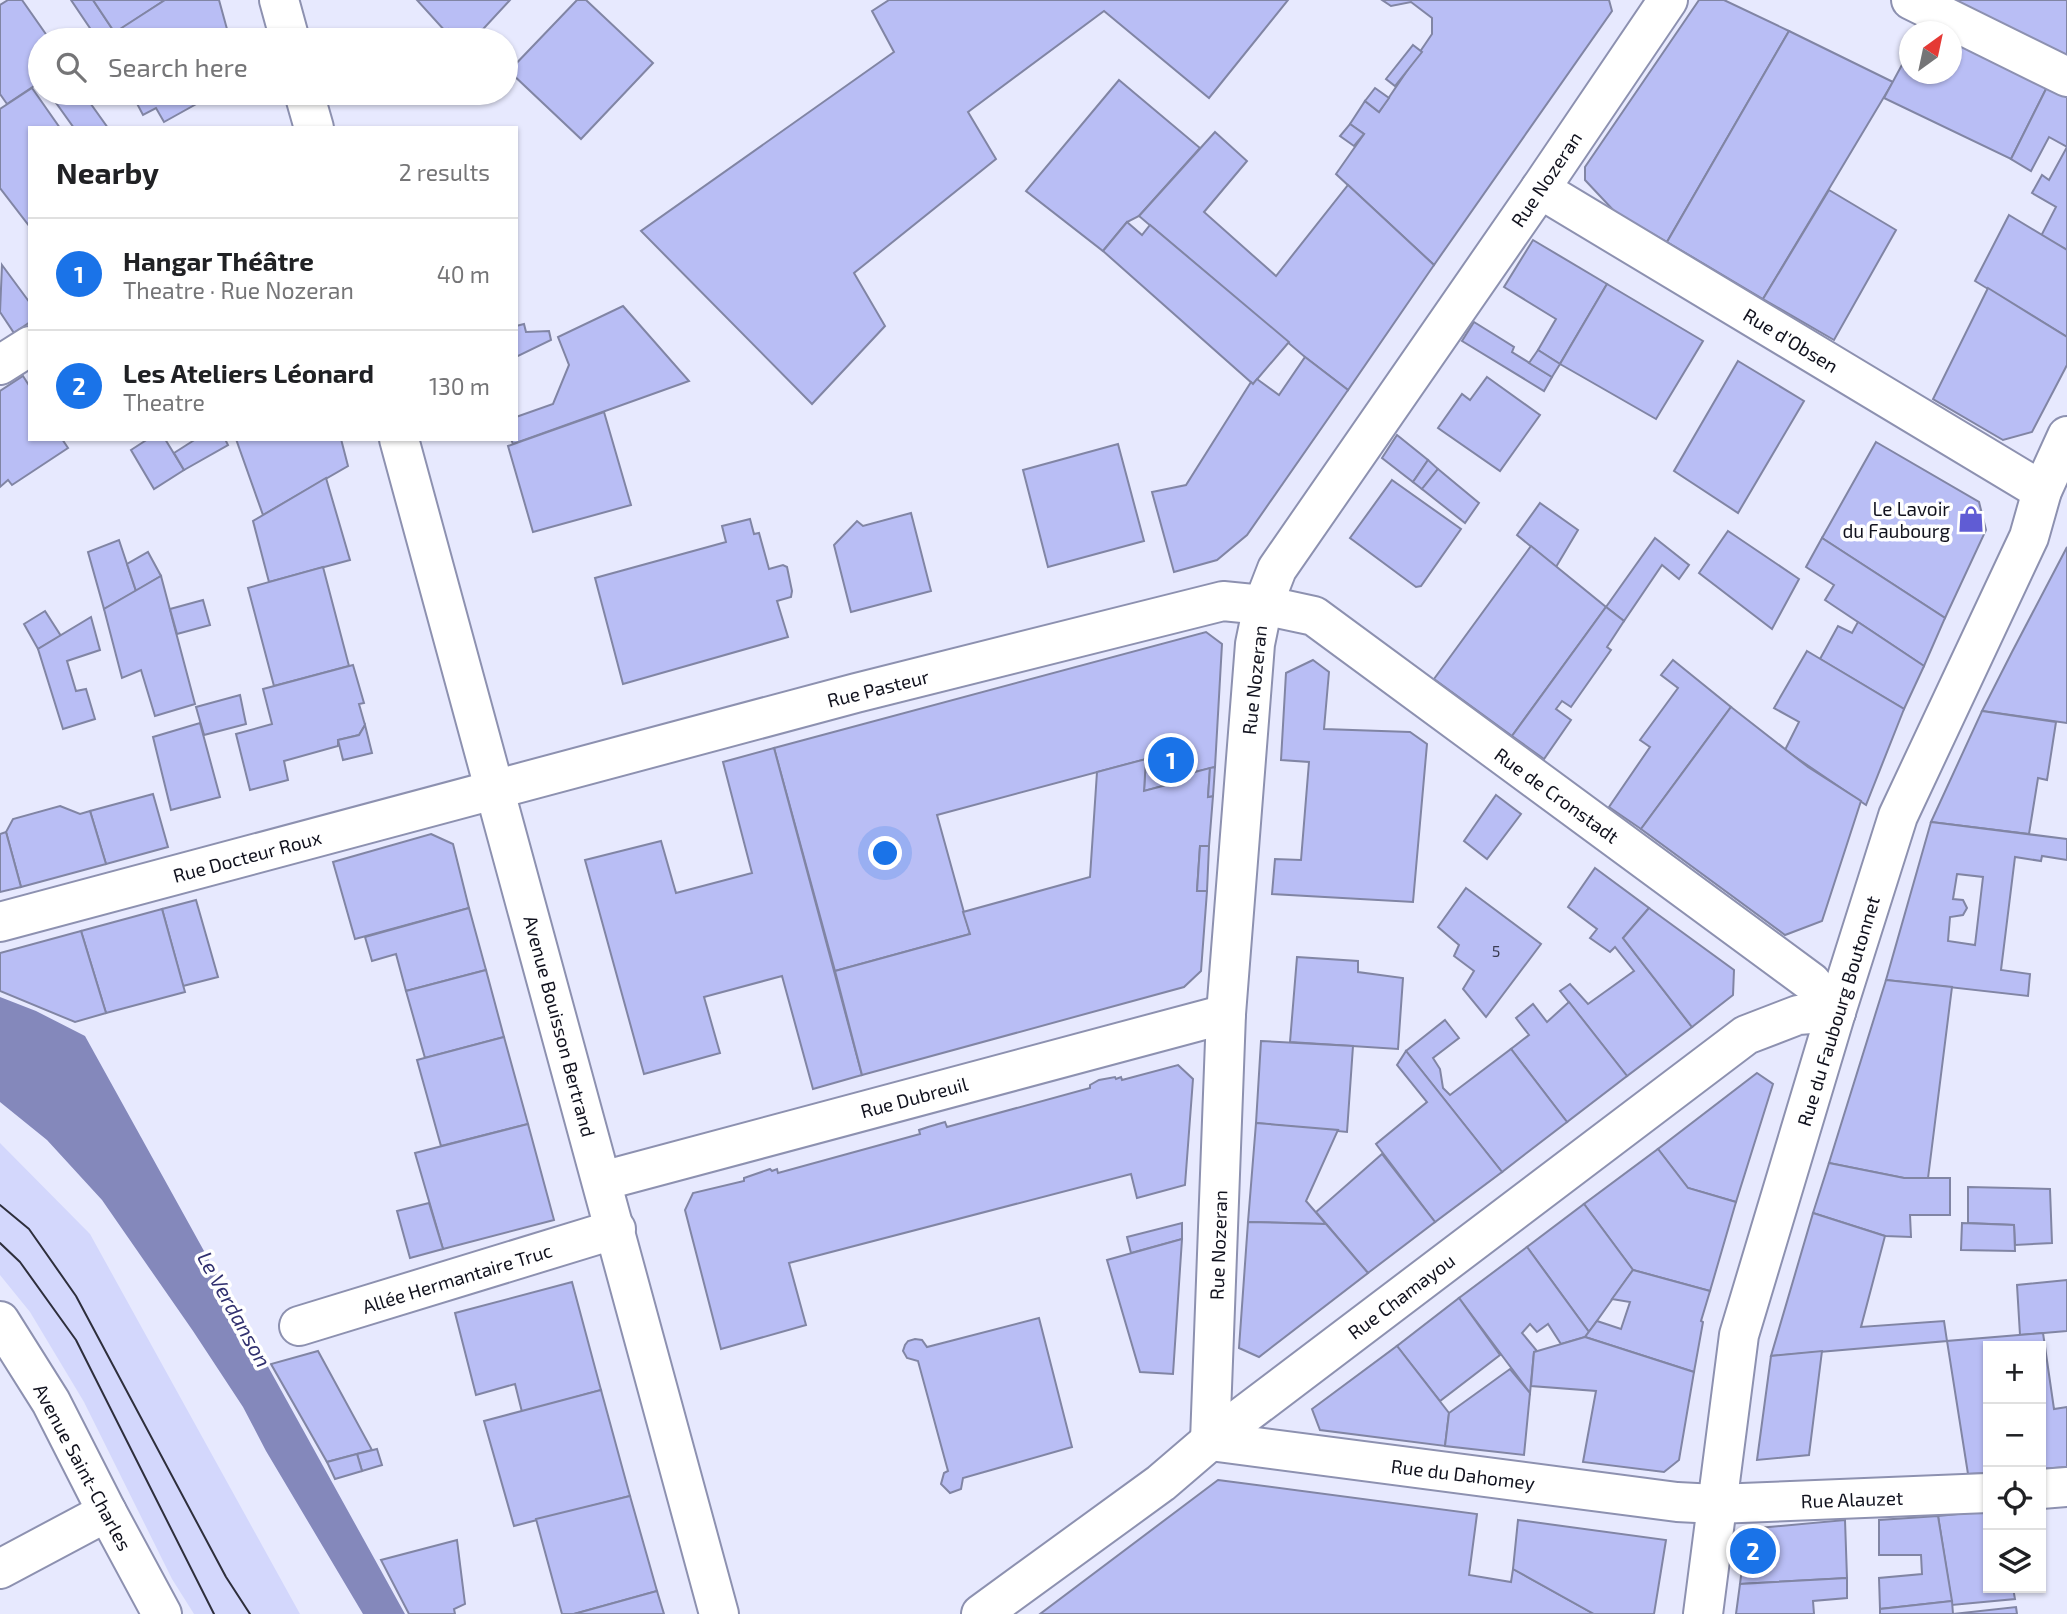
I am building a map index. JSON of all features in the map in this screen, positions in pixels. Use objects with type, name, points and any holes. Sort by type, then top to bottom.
[{"type":"street","points":[[279,0],[287,28]]},
{"type":"street","name":"Rue Nozeran","points":[[1210,1441],[1226,1014],[1255,644],[1263,605],[1277,569],[1668,0]]},
{"type":"street","points":[[1914,0],[2067,77]]},
{"type":"street","points":[[307,105],[313,126]]},
{"type":"street","name":"Rue d'Obsen","points":[[1540,189],[2042,491]]},
{"type":"street","points":[[0,365],[28,347]]},
{"type":"street","name":"Rue du Faubourg Boutonnet","points":[[1703,1614],[1739,1335],[1836,1012],[1898,816],[2029,537],[2042,491],[2067,436]]},
{"type":"street","name":"Avenue Bouisson Bertrand","points":[[400,441],[719,1614]]},
{"type":"street","name":"Rue Pasteur","points":[[495,790],[856,694],[1223,601],[1263,605]]},
{"type":"street","name":"Rue de Cronstadt","points":[[1263,605],[1314,616],[1811,982],[1836,1012]]},
{"type":"street","name":"Rue Docteur Roux","points":[[0,922],[495,790]]},
{"type":"street","name":"Rue Chamayou","points":[[981,1614],[1161,1482],[1210,1441],[1746,1035],[1798,1015],[1836,1012]]},
{"type":"street","name":"Rue Dubreuil","points":[[602,1181],[1226,1014]]},
{"type":"street","name":"Allée Hermantaire Truc","points":[[299,1326],[616,1230]]},
{"type":"street","name":"Avenue Saint-Charles","points":[[0,1321],[51,1402],[162,1614]]},
{"type":"street","name":"Rue du Dahomey","points":[[1210,1441],[1676,1502],[1716,1504]]},
{"type":"street","points":[[2046,1489],[2067,1487]]},
{"type":"street","name":"Rue Alauzet","points":[[1716,1504],[1983,1493]]},
{"type":"street","points":[[0,1569],[107,1512]]},
{"type":"shaded area","points":[[0,1143],[90,1234],[300,1614],[194,1614],[172,1579],[84,1402],[30,1312],[0,1275]]},
{"type":"water","name":"Le Verdanson","points":[[0,997],[36,1011],[85,1036],[405,1614],[363,1614],[266,1451],[243,1407],[102,1200],[47,1140],[0,1102]]},
{"type":"building","points":[[8,0],[22,0],[42,28],[28,28],[28,90],[7,104],[0,94],[0,5]]},
{"type":"building","points":[[71,0],[93,0],[112,28],[90,28]]},
{"type":"building","points":[[93,0],[165,0],[123,28],[112,28]]},
{"type":"building","points":[[165,0],[219,0],[227,28],[122,28]]},
{"type":"building","points":[[417,0],[510,0],[484,28],[442,28]]},
{"type":"building","points":[[577,0],[586,0],[653,63],[581,139],[518,80],[518,62]]},
{"type":"building","points":[[889,0],[1288,0],[1209,98],[1104,11],[968,112],[996,159],[854,273],[885,326],[812,404],[641,231],[894,52],[872,11]]},
{"type":"building","points":[[1382,0],[1609,0],[1612,11],[1434,265],[1336,174],[1364,134],[1350,124],[1365,101],[1379,112],[1432,34],[1432,18],[1411,2],[1391,6]]},
{"type":"building","points":[[1699,0],[1724,0],[1789,31],[1667,242],[1615,212],[1585,180],[1585,167]]},
{"type":"building","points":[[1954,0],[2067,0],[2067,56]]},
{"type":"building","points":[[1789,31],[1893,82],[1763,299],[1667,242]]},
{"type":"building","points":[[1962,42],[2048,85],[2011,159],[1884,98],[1899,70],[1899,84],[1962,84]]},
{"type":"building","points":[[1413,45],[1422,52],[1395,86],[1386,79]]},
{"type":"building","points":[[1119,80],[1200,148],[1139,216],[1127,222],[1103,251],[1026,191]]},
{"type":"building","points":[[2048,85],[2067,94],[2067,147],[2049,137],[2031,171],[2011,159]]},
{"type":"building","points":[[1375,88],[1389,98],[1379,112],[1365,101]]},
{"type":"building","points":[[28,91],[28,105],[44,105],[59,126],[28,126],[28,224],[0,188],[0,109]]},
{"type":"building","points":[[58,105],[92,105],[107,126],[73,126]]},
{"type":"building","points":[[138,105],[194,105],[164,122],[156,108],[143,115]]},
{"type":"building","points":[[1350,124],[1364,134],[1354,146],[1340,136]]},
{"type":"building","points":[[1215,132],[1247,161],[1204,212],[1276,276],[1348,185],[1434,265],[1348,390],[1305,357],[1139,216]]},
{"type":"building","points":[[2067,147],[2067,250],[2041,236],[2056,207],[2032,193],[2042,175],[2049,180]]},
{"type":"building","points":[[1829,190],[1896,230],[1834,340],[1763,299]]},
{"type":"building","points":[[2009,215],[2067,250],[2067,337],[1975,281]]},
{"type":"building","points":[[1127,222],[1142,235],[1150,225],[1289,342],[1253,384],[1103,251]]},
{"type":"building","points":[[1533,240],[1607,284],[1560,364],[1538,350],[1556,319],[1504,287]]},
{"type":"building","points":[[2,265],[28,300],[28,323],[14,333],[0,312]]},
{"type":"building","points":[[1607,284],[1703,341],[1656,419],[1560,364]]},
{"type":"building","points":[[1988,288],[2067,337],[2067,365],[2032,432],[2003,440],[1933,399]]},
{"type":"building","points":[[623,306],[689,381],[513,444],[512,441],[518,441],[518,416],[553,404],[569,365],[558,337]]},
{"type":"building","points":[[1474,322],[1514,347],[1512,352],[1552,377],[1544,391],[1462,341]]},
{"type":"building","points":[[524,324],[526,332],[549,331],[551,340],[518,356],[518,326]]},
{"type":"building","points":[[1538,350],[1560,364],[1552,377],[1529,363]]},
{"type":"building","points":[[1305,357],[1348,390],[1247,535],[1217,560],[1174,572],[1152,492],[1186,485],[1251,382],[1253,384],[1257,379],[1279,395]]},
{"type":"building","points":[[1738,361],[1804,401],[1738,513],[1674,471]]},
{"type":"building","points":[[23,376],[28,384],[28,441],[63,441],[68,448],[12,485],[8,480],[0,487],[0,391]]},
{"type":"building","points":[[1487,377],[1540,415],[1500,471],[1438,428],[1462,394],[1470,400]]},
{"type":"building","points":[[604,412],[631,505],[533,532],[508,446]]},
{"type":"building","points":[[1397,435],[1428,460],[1413,482],[1382,458]]},
{"type":"building","points":[[145,441],[166,441],[184,470],[154,489],[131,450]]},
{"type":"building","points":[[193,441],[226,441],[228,445],[184,470],[174,453]]},
{"type":"building","points":[[237,441],[342,441],[348,466],[263,515]]},
{"type":"building","points":[[1876,442],[1979,502],[1986,530],[1945,618],[1822,538]]},
{"type":"building","points":[[1118,444],[1144,541],[1048,567],[1023,470]]},
{"type":"building","points":[[1428,460],[1438,469],[1422,489],[1413,482]]},
{"type":"building","points":[[1438,469],[1479,503],[1465,523],[1422,489]]},
{"type":"building","points":[[326,478],[350,560],[269,582],[253,521]]},
{"type":"building","points":[[1392,480],[1461,529],[1421,586],[1416,587],[1350,538]]},
{"type":"building","points":[[1540,503],[1578,530],[1556,567],[1517,535]]},
{"type":"building","points":[[911,513],[931,591],[851,612],[834,545],[857,521],[863,526]]},
{"type":"building","points":[[750,519],[754,534],[759,533],[769,569],[783,565],[787,567],[791,597],[777,601],[788,637],[623,684],[595,578],[726,542],[722,526]]},
{"type":"building","points":[[1728,531],[1799,579],[1772,629],[1699,573]]},
{"type":"building","points":[[1655,538],[1689,565],[1679,579],[1662,565],[1624,621],[1606,607]]},
{"type":"building","points":[[1822,538],[1945,618],[1924,666],[1825,600],[1834,585],[1806,567]]},
{"type":"building","points":[[119,540],[136,591],[104,609],[88,552]]},
{"type":"building","points":[[1531,546],[1606,607],[1512,736],[1434,679]]},
{"type":"building","points":[[2067,547],[2067,723],[1982,711],[2012,652]]},
{"type":"building","points":[[148,552],[161,576],[136,591],[127,564]]},
{"type":"building","points":[[323,567],[349,666],[274,686],[248,588]]},
{"type":"building","points":[[161,576],[195,704],[155,716],[141,670],[122,678],[104,609]]},
{"type":"building","points":[[203,600],[210,625],[177,634],[170,609]]},
{"type":"building","points":[[1606,607],[1624,621],[1607,647],[1611,650],[1571,707],[1562,701],[1556,709],[1571,720],[1544,759],[1512,736]]},
{"type":"building","points":[[45,611],[61,636],[38,649],[24,624]]},
{"type":"building","points":[[91,617],[100,650],[67,661],[76,691],[86,689],[95,719],[63,729],[38,649]]},
{"type":"building","points":[[1858,622],[1924,666],[1904,709],[1820,659],[1838,626],[1852,633]]},
{"type":"building","points":[[1206,632],[1222,644],[1215,767],[1172,778],[1174,783],[1144,791],[1146,759],[937,815],[970,934],[835,971],[774,748]]},
{"type":"building","points":[[1807,651],[1904,709],[1866,805],[1785,750],[1799,722],[1774,708]]},
{"type":"building","points":[[1313,660],[1329,672],[1324,729],[1410,732],[1427,744],[1413,902],[1272,894],[1275,859],[1301,860],[1309,762],[1281,760],[1286,673]]},
{"type":"building","points":[[1673,660],[1731,707],[1641,829],[1609,807],[1650,747],[1640,740],[1678,688],[1661,675]]},
{"type":"building","points":[[353,665],[364,703],[359,704],[365,725],[359,735],[338,740],[338,746],[284,761],[288,780],[250,790],[236,734],[272,724],[263,689]]},
{"type":"building","points":[[240,695],[246,724],[204,735],[196,707]]},
{"type":"building","points":[[1731,707],[1808,767],[1861,801],[1822,921],[1785,935],[1641,829]]},
{"type":"building","points":[[1982,711],[2056,722],[2047,780],[2038,778],[2029,834],[1931,822]]},
{"type":"building","points":[[200,723],[220,797],[171,810],[153,737]]},
{"type":"building","points":[[365,725],[372,753],[343,760],[338,740],[359,735]]},
{"type":"building","points":[[774,748],[862,1075],[813,1089],[782,976],[704,997],[720,1053],[644,1074],[585,860],[661,841],[676,893],[752,873],[723,762]]},
{"type":"building","points":[[1146,759],[1144,791],[1174,783],[1172,778],[1210,768],[1208,797],[1213,796],[1209,846],[1200,846],[1197,891],[1207,891],[1201,971],[1184,987],[862,1075],[835,971],[970,934],[963,912],[1090,877],[1097,772]]},
{"type":"building","points":[[1215,767],[1213,796],[1208,797],[1210,768]]},
{"type":"building","points":[[153,794],[168,847],[106,864],[90,811]]},
{"type":"building","points":[[1496,795],[1521,814],[1487,859],[1464,841]]},
{"type":"building","points":[[60,806],[80,814],[90,811],[106,864],[21,887],[6,832],[13,819]]},
{"type":"building","points":[[1931,822],[2067,839],[2067,860],[2042,856],[2041,861],[2015,857],[2001,970],[2030,974],[2028,996],[1886,980]],"holes":[[[1957,874],[1983,877],[1975,945],[1948,941],[1950,917],[1963,915],[1967,908],[1963,900],[1953,899]]]},
{"type":"building","points":[[6,832],[21,887],[0,892],[0,834]]},
{"type":"building","points":[[431,834],[453,844],[469,908],[355,939],[333,862]]},
{"type":"building","points":[[1200,846],[1209,846],[1207,891],[1197,891]]},
{"type":"building","points":[[1595,868],[1649,908],[1623,938],[1692,1027],[1627,1076],[1560,991],[1570,984],[1588,1004],[1634,971],[1615,947],[1610,952],[1590,938],[1597,929],[1568,907]]},
{"type":"building","points":[[1466,888],[1541,944],[1486,1017],[1463,989],[1474,971],[1454,956],[1459,945],[1438,927]]},
{"type":"building","points":[[196,900],[218,977],[183,986],[162,909]]},
{"type":"building","points":[[469,908],[486,970],[406,991],[396,954],[372,961],[365,937]]},
{"type":"building","points":[[1649,908],[1734,970],[1733,995],[1692,1027],[1623,938]]},
{"type":"building","points":[[162,909],[185,992],[106,1013],[81,931]]},
{"type":"building","points":[[81,931],[106,1013],[75,1022],[0,991],[0,953]]},
{"type":"building","points":[[1297,957],[1358,961],[1358,972],[1403,978],[1398,1049],[1290,1042]]},
{"type":"building","points":[[486,970],[504,1037],[425,1058],[406,991]]},
{"type":"building","points":[[1886,980],[1952,987],[1928,1178],[1904,1178],[1829,1163]]},
{"type":"building","points":[[1569,1002],[1627,1076],[1567,1122],[1511,1049],[1529,1035],[1516,1018],[1533,1004],[1547,1022]]},
{"type":"building","points":[[1445,1020],[1459,1038],[1433,1058],[1440,1069],[1443,1088],[1450,1095],[1511,1049],[1567,1122],[1502,1172],[1406,1051]]},
{"type":"building","points":[[504,1037],[528,1124],[441,1146],[417,1060]]},
{"type":"building","points":[[1261,1041],[1353,1046],[1347,1132],[1256,1123]]},
{"type":"building","points":[[1406,1051],[1502,1172],[1435,1222],[1376,1144],[1427,1102],[1397,1065]]},
{"type":"building","points":[[1178,1065],[1193,1079],[1185,1185],[1137,1198],[1131,1174],[789,1263],[806,1325],[721,1349],[685,1210],[693,1193],[744,1181],[744,1178],[770,1169],[777,1169],[778,1173],[920,1134],[919,1130],[945,1122],[947,1127],[1090,1088],[1090,1085],[1099,1080],[1121,1077],[1122,1080]]},
{"type":"building","points":[[1757,1073],[1773,1084],[1736,1202],[1688,1188],[1658,1149]]},
{"type":"building","points":[[1256,1123],[1338,1130],[1306,1201],[1326,1224],[1248,1222]]},
{"type":"building","points":[[528,1124],[554,1220],[443,1249],[415,1153]]},
{"type":"building","points":[[1658,1149],[1688,1188],[1736,1202],[1710,1291],[1633,1270],[1584,1204]]},
{"type":"building","points":[[1382,1154],[1435,1222],[1368,1273],[1316,1212]]},
{"type":"building","points":[[1829,1163],[1904,1178],[1950,1178],[1950,1215],[1910,1215],[1911,1237],[1885,1236],[1813,1213]]},
{"type":"building","points":[[1968,1187],[2050,1189],[2052,1243],[2015,1245],[2014,1225],[1968,1223]]},
{"type":"building","points":[[429,1203],[443,1249],[410,1258],[397,1211]]},
{"type":"building","points":[[1584,1204],[1633,1270],[1589,1332],[1527,1247]]},
{"type":"building","points":[[1813,1213],[1885,1236],[1861,1327],[1944,1321],[1947,1341],[1771,1356]]},
{"type":"building","points":[[1248,1222],[1326,1224],[1368,1273],[1259,1357],[1239,1348]]},
{"type":"building","points":[[1182,1223],[1182,1239],[1131,1253],[1127,1237]]},
{"type":"building","points":[[1962,1223],[2014,1225],[2015,1251],[1961,1250]]},
{"type":"building","points":[[1182,1239],[1173,1374],[1140,1372],[1107,1260]]},
{"type":"building","points":[[1527,1247],[1589,1332],[1585,1337],[1561,1344],[1548,1324],[1537,1332],[1530,1324],[1522,1333],[1537,1351],[1534,1352],[1530,1393],[1459,1298]]},
{"type":"building","points":[[1633,1270],[1710,1291],[1701,1321],[1703,1322],[1694,1372],[1585,1337],[1597,1321],[1621,1329],[1630,1302],[1612,1299]]},
{"type":"building","points":[[2067,1280],[2067,1331],[2020,1335],[2017,1285]]},
{"type":"building","points":[[572,1282],[601,1390],[522,1412],[515,1384],[476,1395],[455,1313]]},
{"type":"building","points":[[1459,1298],[1500,1355],[1440,1401],[1397,1346]]},
{"type":"building","points":[[1039,1318],[1072,1447],[963,1478],[961,1489],[950,1493],[941,1484],[944,1473],[948,1471],[918,1361],[907,1358],[903,1351],[905,1345],[915,1339],[922,1340],[927,1347]]},
{"type":"building","points":[[2043,1333],[2044,1341],[1983,1341],[1983,1473],[1968,1474],[1947,1341]]},
{"type":"building","points":[[1585,1337],[1694,1372],[1679,1460],[1664,1472],[1583,1462],[1596,1391],[1531,1386],[1534,1352]]},
{"type":"building","points":[[1397,1346],[1449,1413],[1445,1446],[1320,1430],[1312,1409]]},
{"type":"building","points":[[318,1351],[372,1450],[327,1462],[271,1364]]},
{"type":"building","points":[[1822,1351],[1809,1455],[1757,1460],[1771,1356]]},
{"type":"building","points":[[2046,1354],[2054,1409],[2067,1407],[2067,1467],[2046,1469]]},
{"type":"building","points":[[1510,1369],[1530,1393],[1524,1455],[1445,1446],[1449,1413]]},
{"type":"building","points":[[601,1390],[630,1496],[514,1526],[484,1421]]},
{"type":"building","points":[[377,1449],[382,1465],[362,1471],[357,1454]]},
{"type":"building","points":[[357,1454],[362,1471],[335,1479],[327,1462]]},
{"type":"building","points":[[1218,1480],[1477,1514],[1469,1575],[1511,1582],[1513,1569],[1594,1614],[1040,1614]]},
{"type":"building","points":[[630,1496],[657,1591],[574,1614],[562,1614],[536,1519]]},
{"type":"building","points":[[1983,1512],[1983,1593],[2014,1593],[2015,1599],[1952,1605],[1938,1516]]},
{"type":"building","points":[[1938,1516],[1952,1601],[1880,1609],[1879,1578],[1922,1574],[1921,1555],[1879,1555],[1879,1520]]},
{"type":"building","points":[[1518,1520],[1666,1540],[1654,1614],[1594,1614],[1513,1569]]},
{"type":"building","points":[[1845,1520],[1847,1578],[1740,1584],[1747,1529]]},
{"type":"building","points":[[457,1540],[465,1604],[454,1609],[455,1614],[409,1614],[381,1560]]},
{"type":"building","points":[[1847,1578],[1847,1598],[1813,1601],[1814,1614],[1736,1614],[1740,1584]]},
{"type":"building","points":[[657,1591],[664,1614],[574,1614]]},
{"type":"building","points":[[1952,1601],[1953,1614],[1880,1614],[1880,1609]]},
{"type":"building","points":[[2016,1607],[2017,1614],[1953,1614]]},
{"type":"tram line","points":[[0,1205],[29,1229],[76,1296],[226,1577],[250,1614]]},
{"type":"tram line","points":[[0,1243],[20,1262],[76,1340],[214,1614]]},
{"type":"place","name":"Le Lavoir du Faubourg","points":[[1971,519]]},
{"type":"place","name":"Hangar Théâtre","points":[[1171,760]]},
{"type":"place","name":"Les Ateliers Léonard","points":[[1753,1551]]}]
